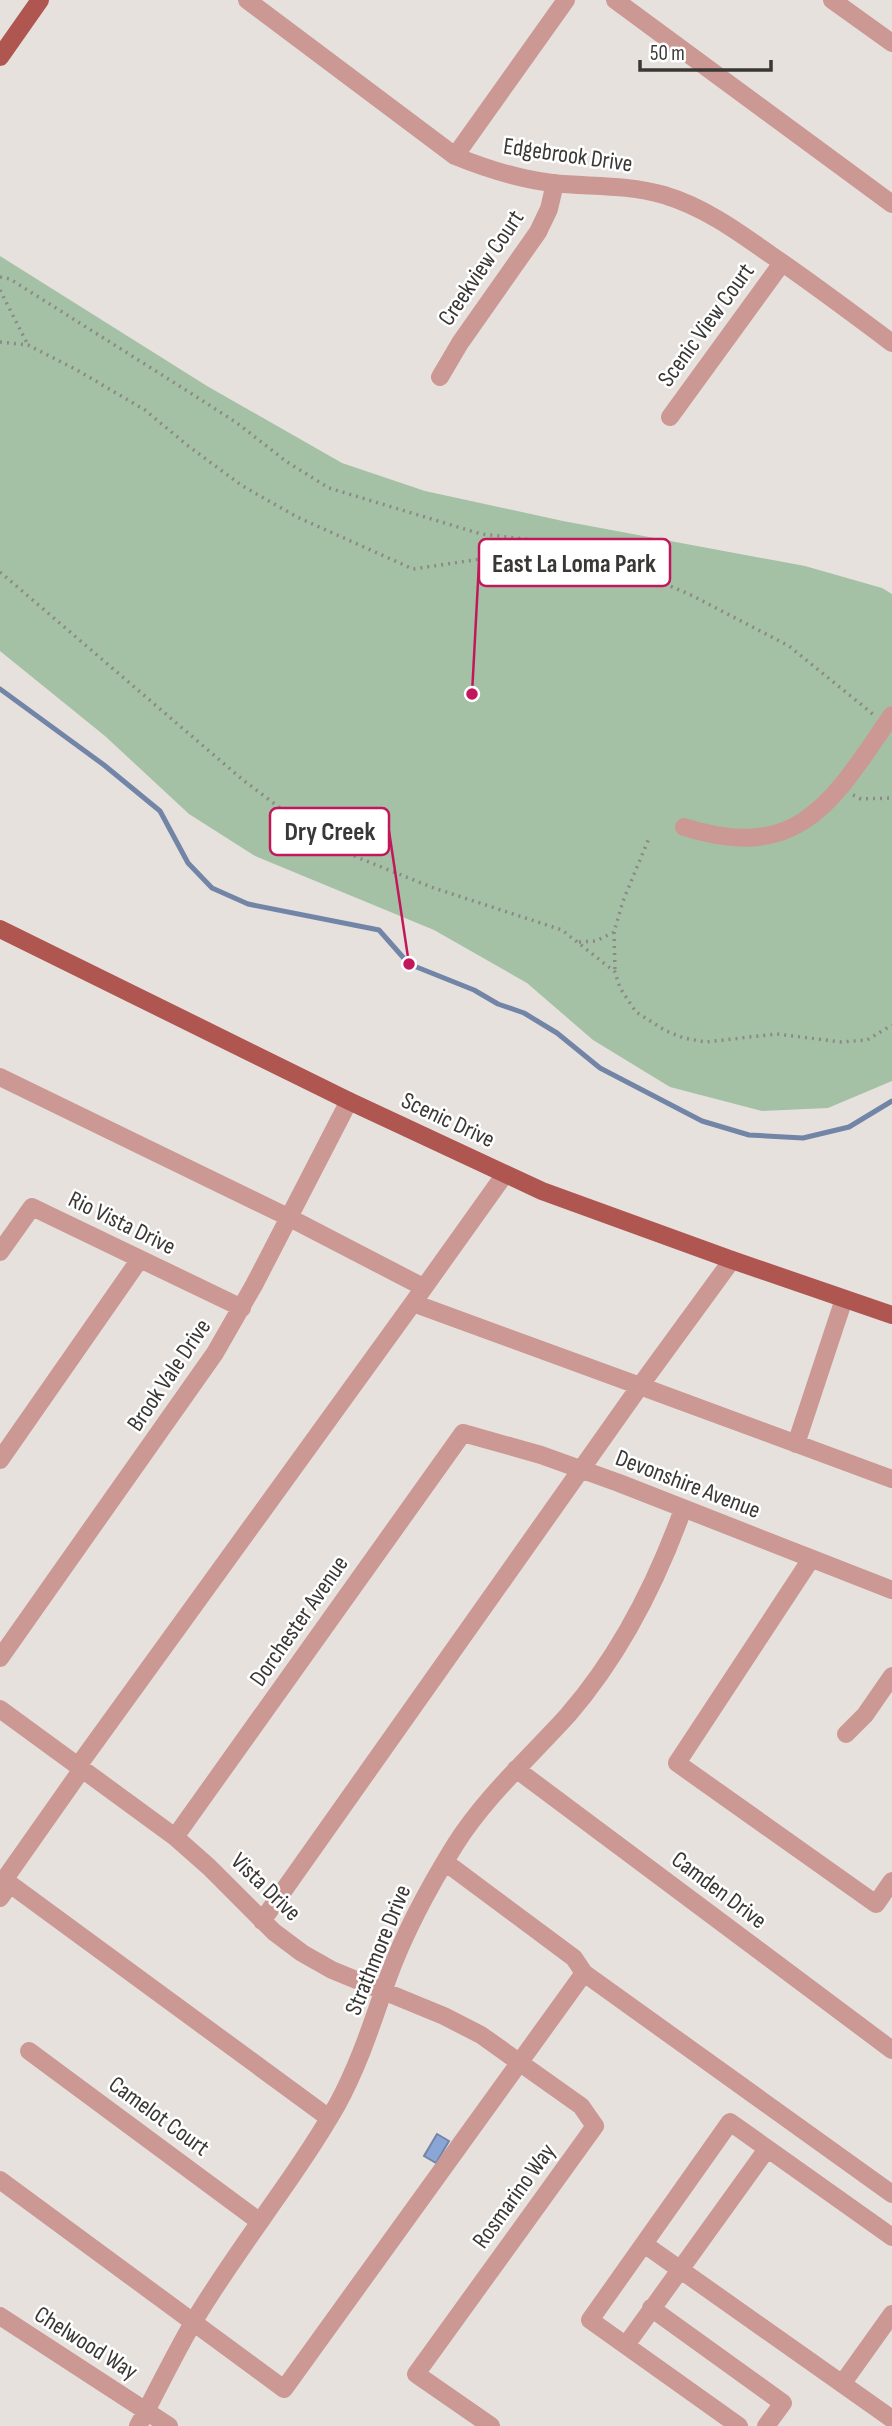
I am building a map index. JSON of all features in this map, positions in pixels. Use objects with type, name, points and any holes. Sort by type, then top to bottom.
[{"type":"main road","points":[[0,57],[40,0]]},
{"type":"main road","name":"Scenic Drive","points":[[0,929],[349,1101],[542,1191],[892,1315]]},
{"type":"street","name":"Edgebrook Drive","points":[[247,0],[455,156],[507,175],[555,183],[629,187],[664,195],[694,207],[727,224],[892,343]]},
{"type":"street","points":[[455,156],[566,0]]},
{"type":"street","points":[[615,0],[892,204]]},
{"type":"street","points":[[832,0],[892,43]]},
{"type":"street","name":"Creekview Court","points":[[440,377],[460,343],[538,232],[549,209],[555,183]]},
{"type":"street","name":"Scenic View Court","points":[[670,416],[782,263]]},
{"type":"street","points":[[684,827],[732,839],[755,838],[796,828],[815,815],[842,786],[892,715]]},
{"type":"street","points":[[0,1077],[288,1217],[423,1287]]},
{"type":"street","name":"Brook Vale Drive","points":[[0,1658],[215,1353],[242,1308],[349,1101]]},
{"type":"street","points":[[329,2118],[4,1884],[80,1768],[505,1174]]},
{"type":"street","name":"Rio Vista Drive","points":[[0,1252],[32,1207],[242,1308]]},
{"type":"street","points":[[0,1460],[140,1259]]},
{"type":"street","points":[[262,1921],[580,1469],[732,1260]]},
{"type":"street","points":[[796,1444],[844,1299]]},
{"type":"street","points":[[412,1303],[892,1479]]},
{"type":"street","name":"Devonshire Avenue","points":[[463,1433],[580,1469],[892,1590]]},
{"type":"street","name":"Dorchester Avenue","points":[[175,1837],[463,1433]]},
{"type":"street","name":"Strathmore Drive","points":[[142,2418],[194,2321],[329,2118],[355,2071],[409,1927],[445,1862],[487,1801],[569,1714],[600,1674],[629,1629],[669,1549],[683,1509]]},
{"type":"street","points":[[811,1559],[677,1763],[876,1904],[892,1881]]},
{"type":"street","points":[[846,1734],[865,1715],[892,1676]]},
{"type":"street","name":"Vista Drive","points":[[0,1709],[175,1837],[262,1921],[302,1953],[332,1970],[444,2015],[522,2062]]},
{"type":"street","name":"Camden Drive","points":[[516,1769],[892,2050]]},
{"type":"street","points":[[445,1862],[574,1958],[583,1973],[892,2194]]},
{"type":"street","points":[[0,2180],[284,2389],[522,2062],[583,1973]]},
{"type":"street","name":"Camelot Court","points":[[29,2051],[260,2221]]},
{"type":"street","name":"Rosmarino Way","points":[[491,2426],[416,2374],[595,2126],[581,2106],[522,2062]]},
{"type":"street","points":[[739,2426],[590,2320],[730,2122],[892,2236]]},
{"type":"street","points":[[626,2345],[767,2149]]},
{"type":"street","points":[[644,2244],[892,2419]]},
{"type":"street","points":[[651,2308],[783,2403],[766,2426]]},
{"type":"street","points":[[842,2384],[892,2314]]},
{"type":"street","name":"Chelwood Way","points":[[0,2316],[142,2418],[170,2426]]},
{"type":"path","points":[[0,277],[10,279],[45,300],[189,392],[237,423],[287,462],[329,488],[481,534],[525,539],[599,555],[693,596],[789,646],[870,712]]},
{"type":"path","points":[[0,290],[28,345]]},
{"type":"path","points":[[0,342],[28,345],[77,370],[145,411],[241,485],[297,517],[414,569],[561,547]]},
{"type":"path","points":[[0,572],[243,780],[332,847],[431,887],[562,930],[615,972]]},
{"type":"path","points":[[842,786],[861,799],[892,798]]},
{"type":"path","points":[[649,838],[623,901],[614,932],[615,972],[620,988],[636,1012],[666,1031],[705,1042],[777,1034],[841,1042],[867,1040],[892,1025]]},
{"type":"path","points":[[577,942],[596,941],[614,932]]},
{"type":"green space","points":[[0,256],[207,386],[342,463],[425,491],[563,521],[805,566],[882,588],[892,594],[892,1081],[828,1108],[762,1111],[670,1087],[593,1040],[527,983],[434,930],[255,856],[189,814],[105,736],[0,651]]},
{"type":"water","points":[[437,2134],[449,2141],[436,2163],[424,2156]]},
{"type":"waterway","points":[[0,689],[104,765],[160,811],[188,863],[212,888],[248,904],[379,930],[409,964],[524,1013],[557,1033],[600,1068],[702,1121],[749,1135],[803,1138],[849,1127],[892,1101]]},
{"type":"place","name":"East La Loma Park","points":[[472,694]]},
{"type":"place","name":"Dry Creek","points":[[409,964]]}]
